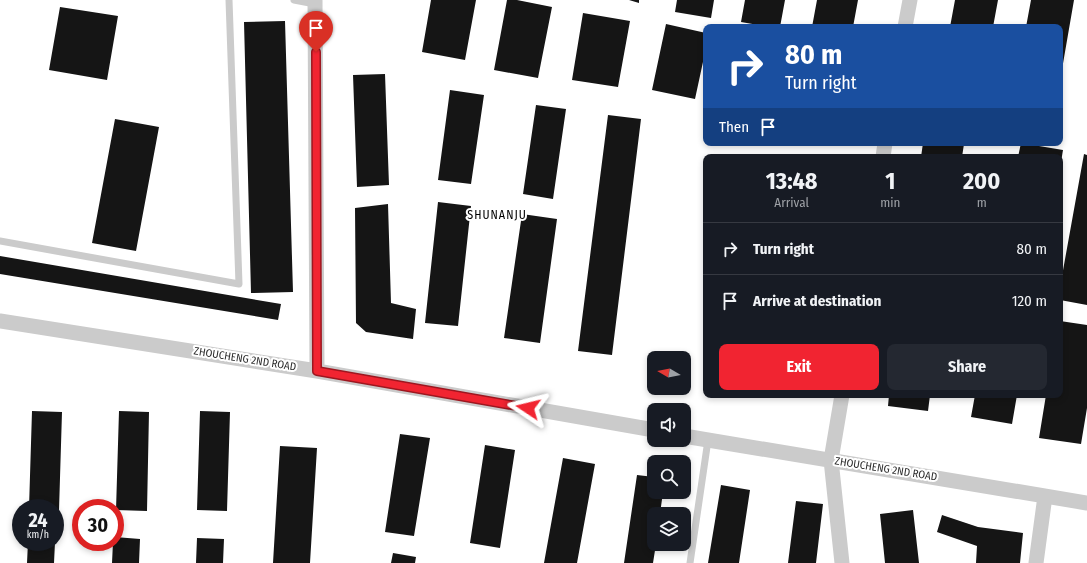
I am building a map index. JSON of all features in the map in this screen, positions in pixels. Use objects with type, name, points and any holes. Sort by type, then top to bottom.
[{"type":"street","points":[[906,24],[910,0]]},
{"type":"street","points":[[315,2],[317,371]]},
{"type":"street","name":"ZHOUCHENG 2ND ROAD","points":[[0,321],[317,371],[647,429]]},
{"type":"street","points":[[841,398],[831,460],[842,563]]},
{"type":"street","name":"ZHOUCHENG 2ND ROAD","points":[[691,437],[1087,503]]},
{"type":"street","points":[[1036,563],[1045,496]]},
{"type":"lane","points":[[0,240],[239,284],[229,0]]},
{"type":"lane","points":[[294,0],[315,2]]},
{"type":"lane","points":[[690,563],[708,440]]},
{"type":"building","points":[[431,0],[476,0],[465,60],[422,52]]},
{"type":"building","points":[[507,0],[517,0],[552,7],[538,78],[494,70]]},
{"type":"building","points":[[629,0],[639,0],[639,3]]},
{"type":"building","points":[[677,0],[714,0],[711,18],[675,12]]},
{"type":"building","points":[[745,0],[785,0],[781,24],[752,24],[741,22]]},
{"type":"building","points":[[817,0],[858,0],[854,24],[813,24]]},
{"type":"building","points":[[955,0],[998,0],[994,24],[951,24]]},
{"type":"building","points":[[1031,0],[1074,0],[1063,63],[1063,24],[1027,24]]},
{"type":"building","points":[[60,7],[118,16],[107,80],[49,70]]},
{"type":"building","points":[[583,13],[630,21],[618,87],[572,80]]},
{"type":"building","points":[[285,21],[293,292],[251,293],[244,22]]},
{"type":"building","points":[[666,24],[703,32],[703,62],[695,99],[652,90]]},
{"type":"building","points":[[385,74],[389,185],[357,187],[353,75]]},
{"type":"building","points":[[450,90],[484,95],[471,184],[438,180]]},
{"type":"building","points":[[536,105],[566,109],[553,199],[523,194]]},
{"type":"building","points":[[608,115],[641,119],[612,355],[578,351]]},
{"type":"building","points":[[115,119],[159,127],[136,251],[92,243]]},
{"type":"building","points":[[923,146],[964,146],[962,154],[921,154]]},
{"type":"building","points":[[1020,146],[1039,146],[1063,150],[1062,154],[1019,154]]},
{"type":"building","points":[[1084,154],[1087,155],[1087,305],[1063,301],[1063,270]]},
{"type":"building","points":[[438,202],[471,206],[458,326],[425,323]]},
{"type":"building","points":[[388,204],[391,303],[416,309],[413,339],[366,332],[356,323],[355,208]]},
{"type":"building","points":[[522,214],[557,219],[540,343],[504,338]]},
{"type":"building","points":[[0,256],[281,304],[278,320],[0,274]]},
{"type":"building","points":[[1063,321],[1087,325],[1087,408],[1081,444],[1039,438],[1046,398],[1063,398]]},
{"type":"building","points":[[889,398],[930,398],[928,411],[888,406]]},
{"type":"building","points":[[974,398],[1016,398],[1012,424],[971,417]]},
{"type":"building","points":[[32,411],[62,412],[59,499],[29,499]]},
{"type":"building","points":[[119,411],[149,412],[147,511],[124,510],[124,499],[116,499]]},
{"type":"building","points":[[200,411],[230,412],[227,511],[197,510]]},
{"type":"building","points":[[400,434],[430,438],[414,536],[385,532]]},
{"type":"building","points":[[485,445],[515,450],[500,548],[470,543]]},
{"type":"building","points":[[280,446],[317,448],[310,563],[273,563]]},
{"type":"building","points":[[563,458],[595,464],[577,563],[544,563]]},
{"type":"building","points":[[637,475],[647,476],[647,499],[662,499],[661,507],[647,507],[647,551],[655,551],[653,563],[624,563]]},
{"type":"building","points":[[721,485],[750,490],[739,563],[708,563]]},
{"type":"building","points":[[796,501],[823,504],[816,563],[788,563]]},
{"type":"building","points":[[913,510],[919,563],[885,563],[880,514]]},
{"type":"building","points":[[942,515],[978,527],[1023,533],[1020,563],[976,563],[977,546],[937,532]]},
{"type":"building","points":[[124,538],[140,539],[139,563],[112,563],[113,551],[124,551]]},
{"type":"building","points":[[197,538],[224,539],[223,563],[196,563]]},
{"type":"building","points":[[28,551],[55,551],[54,563],[27,563]]},
{"type":"building","points":[[393,553],[416,557],[415,563],[391,563]]},
{"type":"district","name":"SHUNANJU","points":[[497,215]]},
{"type":"route","points":[[316,52],[317,371],[528,408]]}]
